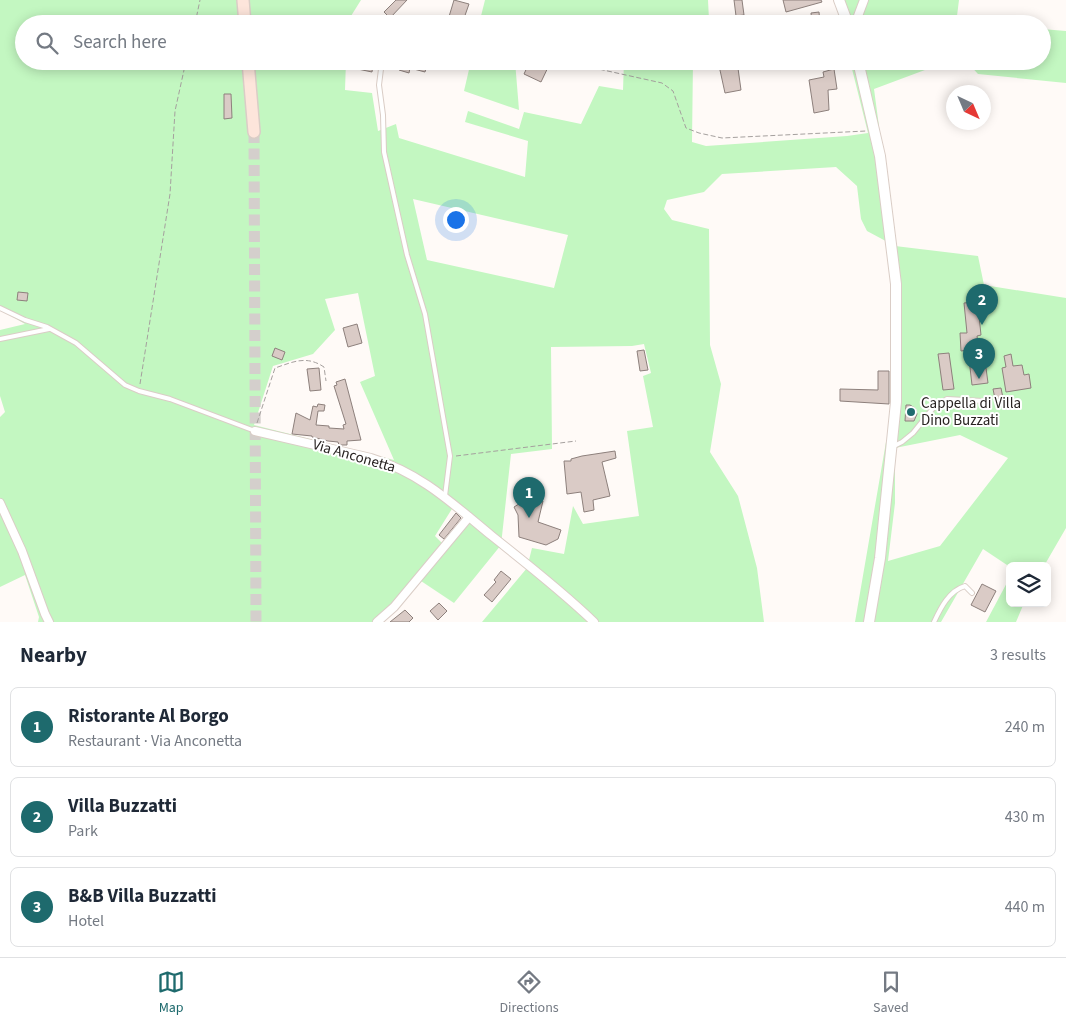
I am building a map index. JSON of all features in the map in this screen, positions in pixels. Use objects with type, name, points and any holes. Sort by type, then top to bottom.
[{"type":"main road","points":[[243,0],[244,15]]},
{"type":"main road","points":[[249,70],[254,132]]},
{"type":"street","points":[[839,0],[845,15]]},
{"type":"street","points":[[858,15],[864,0]]},
{"type":"street","points":[[860,70],[880,156],[896,284],[896,402],[880,558],[869,622]]},
{"type":"street","name":"Via Anconetta","points":[[255,431],[386,463],[412,474],[445,496],[563,593],[594,622]]},
{"type":"street","points":[[0,504],[22,551],[49,622]]},
{"type":"street","points":[[377,622],[394,607],[469,517]]},
{"type":"lane","points":[[381,70],[379,85],[383,115],[384,152],[406,255],[425,314],[450,456],[445,496]]},
{"type":"lane","points":[[0,308],[24,320],[50,328],[76,344],[126,385],[139,391],[170,399],[255,431]]},
{"type":"lane","points":[[0,339],[50,328]]},
{"type":"lane","points":[[892,447],[914,433],[934,407],[947,399],[982,401]]},
{"type":"lane","points":[[934,622],[941,608],[956,589],[965,586],[972,593]]},
{"type":"path","points":[[197,15],[200,0]]},
{"type":"path","points":[[139,391],[170,194],[176,111],[184,70]]},
{"type":"path","points":[[602,70],[662,83],[673,90],[686,128],[699,133],[722,138],[874,130]]},
{"type":"path","points":[[255,431],[275,368],[299,360],[316,361],[324,367],[326,381]]},
{"type":"path","points":[[450,456],[576,440]]},
{"type":"green space","points":[[0,0],[361,0],[352,15],[15,15],[15,70],[346,70],[345,90],[372,93],[378,131],[396,124],[399,138],[525,177],[528,141],[465,122],[468,111],[519,129],[524,112],[581,124],[599,86],[623,90],[624,70],[693,70],[692,142],[706,146],[847,136],[868,133],[852,70],[925,70],[874,89],[895,246],[867,231],[861,219],[857,186],[836,167],[722,174],[704,192],[667,200],[664,209],[672,220],[709,229],[710,345],[721,384],[710,452],[738,496],[757,568],[764,622],[482,622],[527,568],[532,548],[564,554],[573,506],[583,524],[639,516],[627,431],[653,427],[643,376],[651,373],[644,344],[632,346],[551,347],[552,449],[511,454],[501,545],[454,603],[418,579],[377,622],[38,622],[39,617],[25,575],[0,587],[0,417],[5,412],[0,396],[0,330],[25,324],[0,309]],"holes":[[[413,199],[568,235],[554,288],[427,260]],[[358,293],[375,376],[360,382],[394,460],[254,425],[273,366],[313,354],[335,330],[325,299]],[[455,504],[470,517],[445,546],[435,536]]]},
{"type":"green space","points":[[485,0],[708,0],[709,15],[481,15]]},
{"type":"green space","points":[[835,0],[959,0],[957,15],[839,15]]},
{"type":"green space","points":[[1051,30],[1066,31],[1066,83],[978,74],[974,70],[1051,70]]},
{"type":"green space","points":[[469,70],[516,70],[519,110],[464,91]]},
{"type":"green space","points":[[895,246],[978,256],[984,285],[1066,298],[1066,528],[1046,562],[1006,562],[1006,564],[983,549],[941,622],[855,622],[886,442],[894,448]],"holes":[[[960,435],[1008,458],[940,546],[888,561],[895,503],[895,448]]]},
{"type":"green space","points":[[1006,584],[1006,607],[1022,607],[1016,622],[986,622]]},
{"type":"building","points":[[396,0],[407,0],[393,15],[387,15],[384,12]]},
{"type":"building","points":[[454,0],[469,4],[465,15],[450,15]]},
{"type":"building","points":[[734,0],[742,0],[744,15],[736,15]]},
{"type":"building","points":[[783,0],[821,0],[822,2],[786,12]]},
{"type":"building","points":[[819,12],[819,15],[811,15],[811,13]]},
{"type":"building","points":[[399,70],[410,70],[409,73]]},
{"type":"building","points":[[526,70],[547,70],[541,82],[524,74]]},
{"type":"building","points":[[720,70],[738,70],[741,90],[725,93]]},
{"type":"building","points":[[834,70],[837,89],[828,90],[829,110],[814,113],[809,80],[824,77],[823,72]]},
{"type":"building","points":[[224,94],[231,94],[232,118],[224,119]]},
{"type":"building","points":[[18,292],[28,293],[27,301],[17,300]]},
{"type":"building","points":[[986,301],[987,315],[979,316],[981,335],[977,336],[981,368],[986,368],[988,383],[972,385],[968,350],[961,351],[960,333],[967,333],[964,303]]},
{"type":"building","points":[[357,324],[362,343],[348,347],[343,328]]},
{"type":"building","points":[[275,348],[285,352],[282,360],[272,356]]},
{"type":"building","points":[[644,350],[648,370],[640,371],[637,351]]},
{"type":"building","points":[[949,353],[954,389],[943,390],[938,354]]},
{"type":"building","points":[[1011,354],[1013,366],[1022,365],[1024,375],[1029,374],[1031,388],[1006,392],[1002,368],[1006,367],[1004,356]]},
{"type":"building","points":[[319,368],[321,390],[310,391],[307,369]]},
{"type":"building","points":[[878,371],[889,371],[889,404],[840,401],[840,389],[878,390]]},
{"type":"building","points":[[345,379],[361,440],[347,441],[347,445],[339,445],[338,442],[292,434],[296,413],[310,420],[313,406],[317,407],[318,404],[325,405],[324,411],[318,411],[316,425],[344,429],[343,425],[346,424],[334,386],[337,385],[336,382]]},
{"type":"building","points":[[1001,388],[1003,398],[995,399],[993,389]]},
{"type":"building","name":"Cappella di Villa Dino Buzzati","points":[[906,405],[915,408],[917,414],[914,421],[905,421]]},
{"type":"building","points":[[615,451],[616,458],[602,462],[610,496],[593,500],[594,510],[584,512],[581,492],[567,494],[564,461]]},
{"type":"building","points":[[530,497],[543,501],[538,522],[561,530],[558,539],[546,545],[519,537],[518,515],[514,507]]},
{"type":"building","points":[[456,513],[461,518],[444,539],[439,535]]},
{"type":"building","points":[[501,571],[511,579],[492,602],[484,595],[496,582],[494,580]]},
{"type":"building","points":[[982,584],[996,591],[985,612],[971,605]]},
{"type":"building","points":[[439,603],[447,611],[438,620],[430,611]]},
{"type":"building","points":[[405,610],[413,618],[409,622],[390,622]]},
{"type":"tunnel","points":[[254,132],[256,622]]},
{"type":"place","name":"Villa Buzzatti","points":[[982,325]]},
{"type":"place","name":"B&B Villa Buzzatti","points":[[979,379]]},
{"type":"place","name":"Cappella di Villa Dino Buzzati","points":[[911,412]]},
{"type":"place","name":"Ristorante Al Borgo","points":[[529,518]]}]
